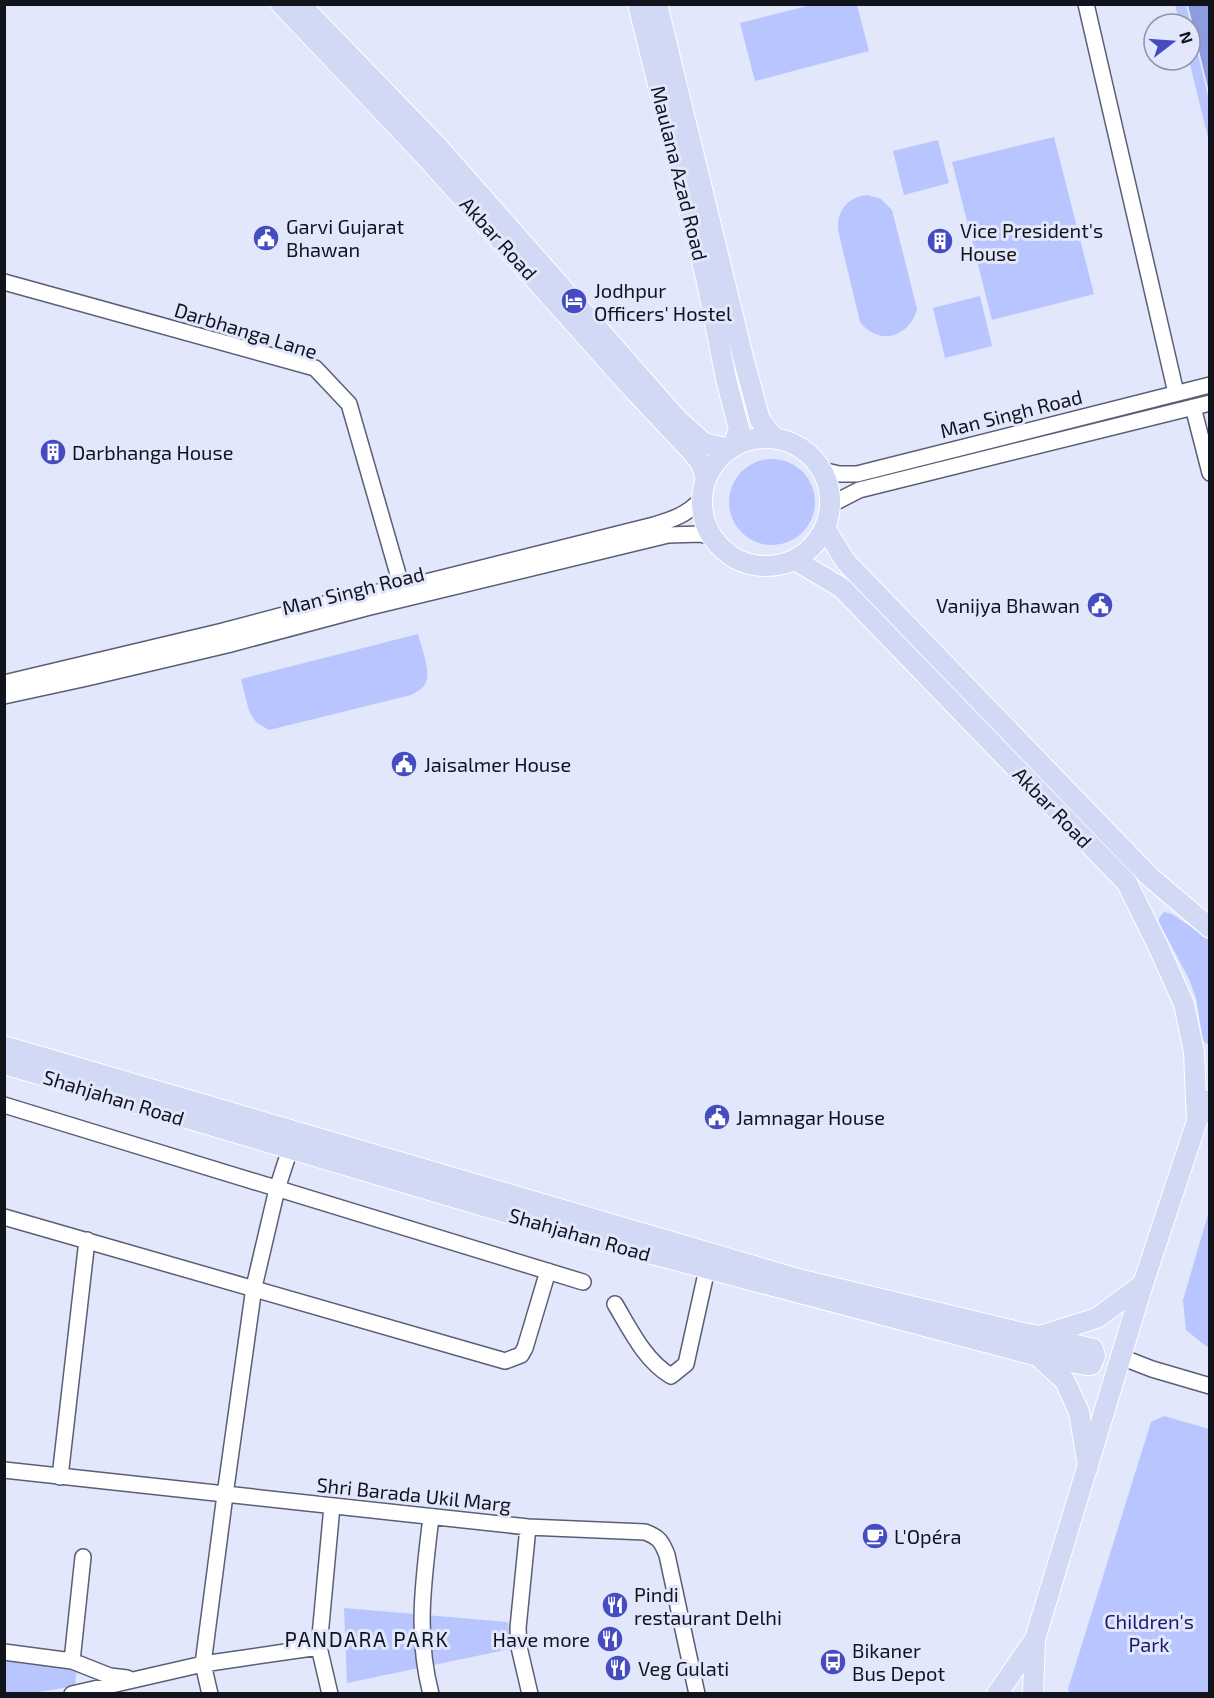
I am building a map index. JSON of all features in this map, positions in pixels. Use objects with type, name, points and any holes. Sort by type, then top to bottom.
[{"type":"main road","name":"Akbar Road","points":[[281,4],[427,158],[639,396],[692,452],[701,463],[706,479]]},
{"type":"main road","name":"Akbar Road","points":[[300,4],[439,148],[679,421],[704,443],[731,448]]},
{"type":"main road","name":"Maulana Azad Road","points":[[638,4],[707,282],[726,379],[739,429],[731,448]]},
{"type":"main road","name":"Maulana Azad Road","points":[[657,4],[744,361],[760,420],[774,438]]},
{"type":"main road","points":[[753,438],[774,438],[793,443],[810,454],[822,470],[829,489],[830,506],[825,528],[818,541],[795,560],[777,566],[759,566],[741,561],[725,551],[711,535],[705,520],[702,499],[706,479],[715,462],[731,448],[753,438]]},
{"type":"main road","name":"Akbar Road","points":[[825,528],[846,562],[1150,877],[1209,928]]},
{"type":"main road","name":"Akbar Road","points":[[795,560],[842,588],[1127,883],[1184,1004],[1194,1052],[1197,1121]]},
{"type":"main road","points":[[1140,909],[1163,888]]},
{"type":"main road","name":"Shahjahan Road","points":[[4,1046],[798,1279],[1039,1346],[1065,1381],[1079,1412],[1088,1467]]},
{"type":"main road","name":"Shahjahan Road","points":[[4,1064],[588,1238],[707,1269],[1039,1346]]},
{"type":"main road","points":[[1033,1694],[1035,1639],[1143,1284],[1197,1121],[1209,1100]]},
{"type":"main road","points":[[1039,1346],[1097,1318],[1143,1284]]},
{"type":"main road","points":[[1039,1346],[1119,1365]]},
{"type":"main road","points":[[997,1694],[1035,1639]]},
{"type":"street","points":[[1086,4],[1176,393]]},
{"type":"street","name":"Darbhanga Lane","points":[[4,282],[315,368],[350,404],[402,588]]},
{"type":"street","name":"Man Singh Road","points":[[822,470],[839,474],[857,474],[1209,385]]},
{"type":"street","name":"Man Singh Road","points":[[830,506],[859,490],[1209,404]]},
{"type":"street","points":[[1193,407],[1209,473]]},
{"type":"street","name":"Man Singh Road","points":[[4,683],[654,525],[678,518],[702,499]]},
{"type":"street","name":"Man Singh Road","points":[[4,696],[226,645],[366,608],[668,535],[711,535]]},
{"type":"street","points":[[4,1105],[583,1282]]},
{"type":"street","points":[[210,1694],[203,1664],[254,1287],[277,1189],[290,1149]]},
{"type":"street","points":[[4,1217],[506,1361],[521,1355],[525,1348],[548,1271]]},
{"type":"street","points":[[60,1477],[87,1240]]},
{"type":"street","points":[[615,1304],[641,1347],[661,1370],[671,1376],[687,1364],[707,1269]]},
{"type":"street","points":[[1119,1365],[1152,1369],[1209,1386]]},
{"type":"street","name":"Shri Barada Ukil Marg","points":[[4,1470],[528,1527],[645,1532],[657,1536],[663,1543],[697,1694]]},
{"type":"street","points":[[330,1694],[319,1647],[332,1506]]},
{"type":"street","points":[[431,1517],[421,1604],[423,1652],[431,1694]]},
{"type":"street","points":[[528,1527],[518,1628],[519,1647],[531,1694]]},
{"type":"street","points":[[72,1661],[83,1557]]},
{"type":"street","points":[[74,1644],[110,1676]]},
{"type":"street","points":[[72,1694],[97,1691],[136,1679],[203,1664],[319,1647]]},
{"type":"street","points":[[4,1652],[72,1661],[110,1676],[136,1679]]},
{"type":"green space","points":[[811,5],[857,5],[869,51],[755,81],[740,23]]},
{"type":"green space","points":[[1175,5],[1186,5],[1188,12],[1177,12]]},
{"type":"green space","points":[[1202,71],[1209,100],[1209,142],[1192,72]]},
{"type":"green space","points":[[1054,137],[1094,294],[992,320],[952,162]]},
{"type":"green space","points":[[938,140],[949,183],[904,195],[893,151]]},
{"type":"green space","points":[[867,195],[881,199],[892,210],[917,309],[907,327],[893,335],[876,334],[860,322],[838,230],[839,217],[845,206],[860,196]]},
{"type":"green space","points":[[980,296],[992,346],[945,358],[933,308]]},
{"type":"green space","points":[[772,459],[788,463],[802,472],[811,486],[815,502],[811,518],[802,532],[788,541],[772,545],[756,541],[742,532],[733,518],[729,502],[733,486],[742,472],[756,463]]},
{"type":"green space","points":[[418,634],[427,677],[424,686],[411,695],[269,730],[256,722],[249,711],[241,679]]},
{"type":"green space","points":[[1164,912],[1172,914],[1209,939],[1209,1044],[1203,1040],[1196,998],[1189,979],[1159,922]]},
{"type":"green space","points":[[1209,1211],[1210,1347],[1186,1330],[1183,1300]]},
{"type":"green space","name":"Children's Park","points":[[1164,1416],[1209,1429],[1209,1693],[1070,1693],[1068,1689],[1151,1422]]},
{"type":"green space","points":[[344,1608],[508,1622],[510,1649],[347,1683]]},
{"type":"green space","points":[[4,1655],[77,1667],[75,1686],[32,1693],[5,1693]]},
{"type":"shaded area","points":[[1188,5],[1209,5],[1209,92],[1202,63],[1202,12],[1190,12]]},
{"type":"place","name":"Garvi Gujarat Bhawan","points":[[266,238]]},
{"type":"place","name":"Vice President's House","points":[[940,241]]},
{"type":"place","name":"Jodhpur Officers' Hostel","points":[[574,301]]},
{"type":"place","name":"Darbhanga House","points":[[53,452]]},
{"type":"place","name":"Vanijya Bhawan","points":[[1100,605]]},
{"type":"place","name":"Jaisalmer House","points":[[404,764]]},
{"type":"place","name":"Jamnagar House","points":[[717,1117]]},
{"type":"place","name":"L'Opéra","points":[[875,1536]]},
{"type":"place","name":"Pindi restaurant Delhi","points":[[615,1605]]},
{"type":"place","name":"Have more","points":[[610,1639]]},
{"type":"place","name":"Bikaner Bus Depot","points":[[833,1662]]},
{"type":"place","name":"Veg Gulati","points":[[618,1668]]},
{"type":"district","name":"PANDARA PARK","points":[[367,1638]]}]
